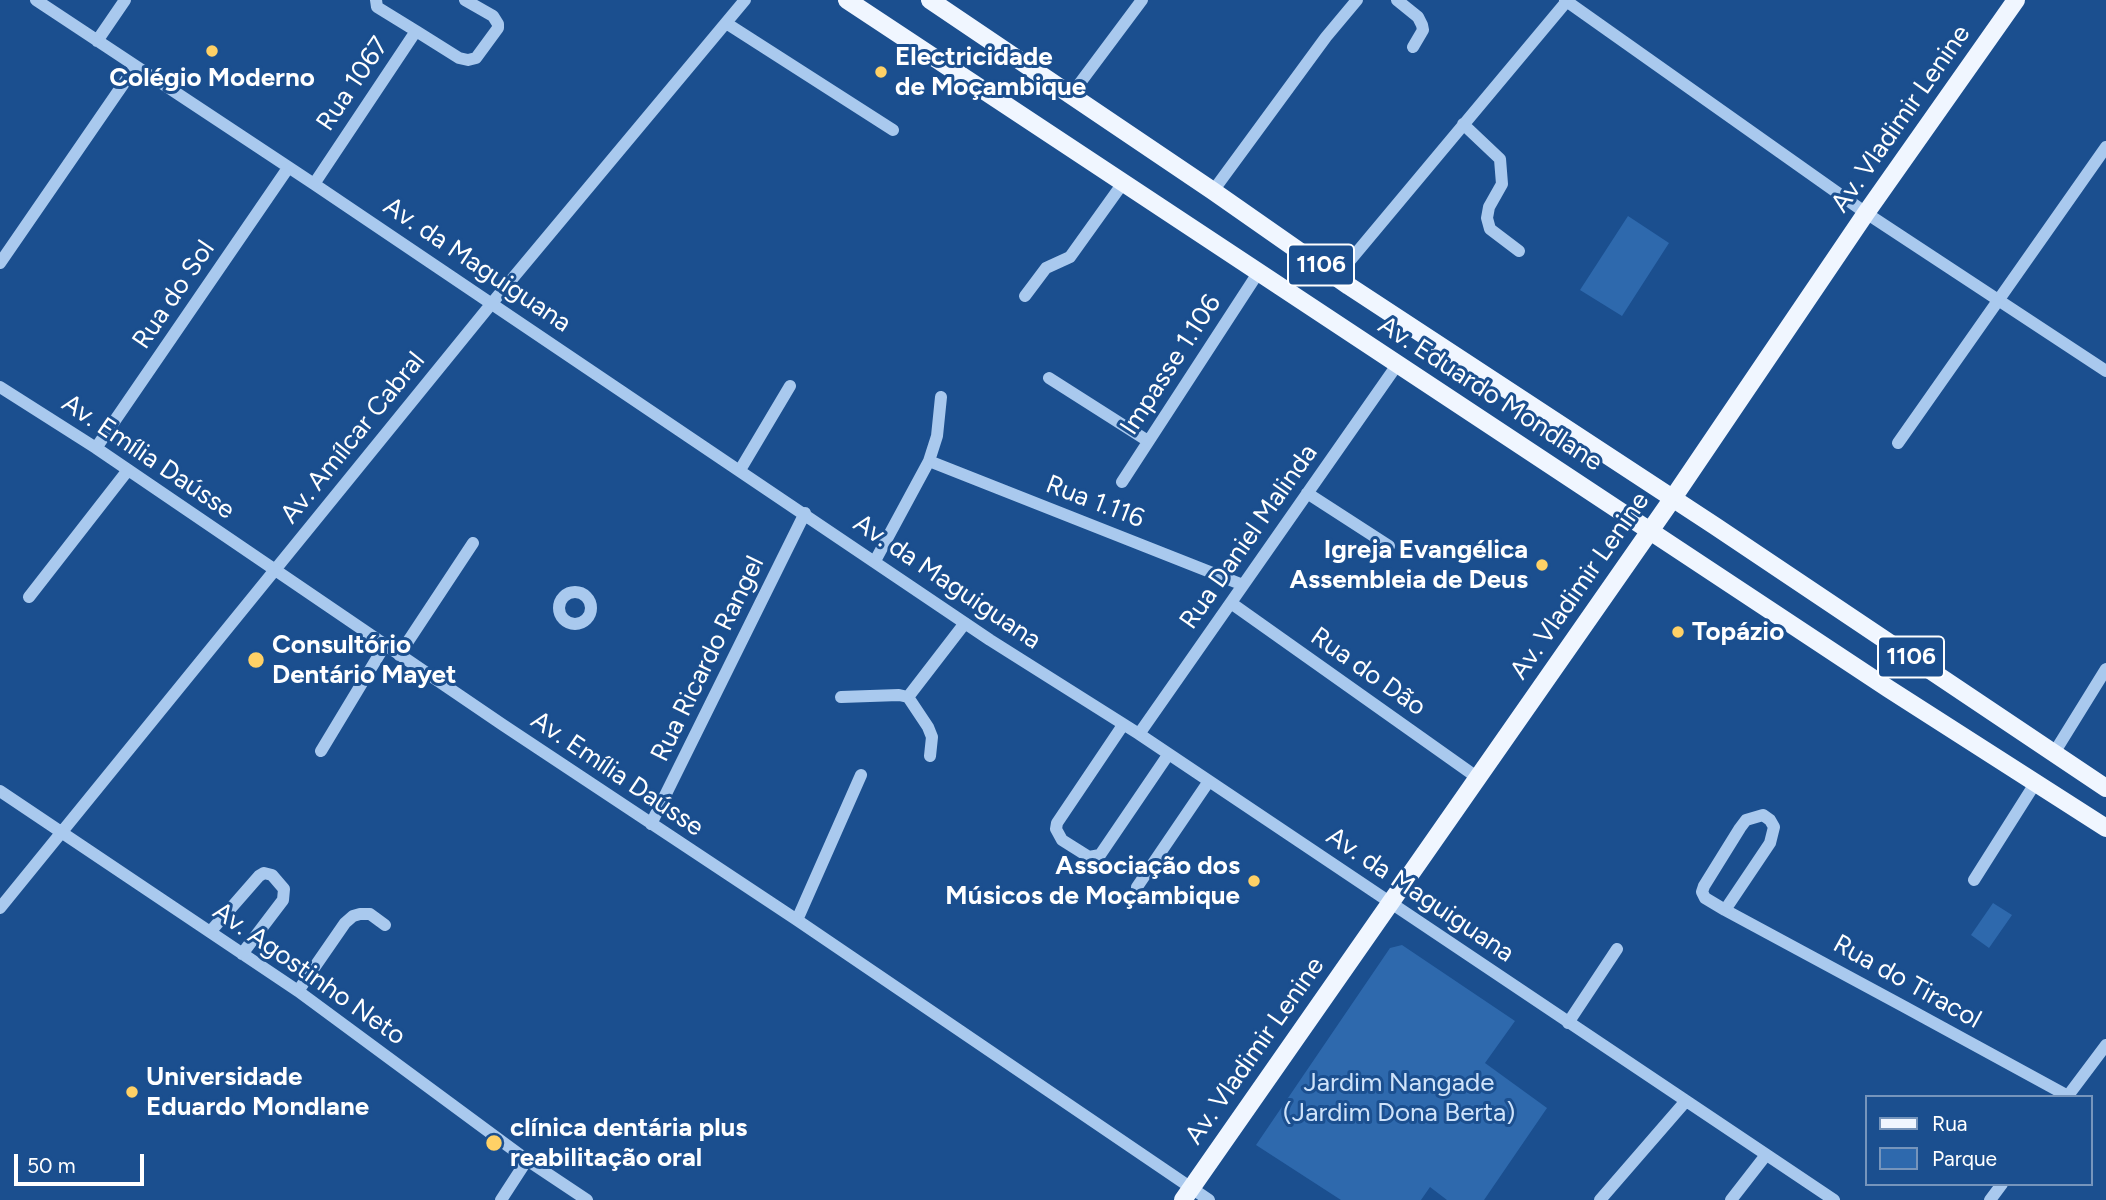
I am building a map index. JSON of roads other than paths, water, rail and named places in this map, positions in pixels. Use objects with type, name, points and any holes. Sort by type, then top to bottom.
[{"type":"main road","name":"Av. Eduardo Mondlane","points":[[847,0],[1889,689],[2106,828]]},
{"type":"main road","name":"Av. Eduardo Mondlane","points":[[930,0],[1337,276],[2106,788]]},
{"type":"main road","name":"Av. Vladimir Lenine","points":[[1187,1194],[1651,530],[2016,0]]},
{"type":"street","name":"Av. da Maguiguana","points":[[36,0],[492,303],[965,623],[1139,734],[1834,1200]]},
{"type":"street","points":[[97,41],[125,0]]},
{"type":"street","points":[[376,0],[377,7],[416,31]]},
{"type":"street","name":"Rua 1067","points":[[314,184],[416,31],[459,58],[476,58],[498,28],[498,23],[493,16],[465,0]]},
{"type":"street","name":"Av. Amílcar Cabral","points":[[0,908],[492,303],[746,0]]},
{"type":"street","points":[[1071,95],[1142,0]]},
{"type":"street","points":[[1213,191],[1325,37],[1357,0]]},
{"type":"street","points":[[1398,0],[1418,17],[1422,24],[1423,30],[1413,47]]},
{"type":"street","points":[[1337,276],[1566,1],[1867,213],[2106,371]]},
{"type":"street","points":[[726,23],[892,130]]},
{"type":"street","points":[[0,263],[135,67]]},
{"type":"street","points":[[1463,124],[1500,159],[1502,184],[1489,207],[1487,218],[1490,229],[1519,251]]},
{"type":"street","points":[[1898,443],[2106,147]]},
{"type":"street","name":"Rua do Sol","points":[[96,449],[288,168]]},
{"type":"street","points":[[1026,296],[1046,268],[1070,257],[1123,183]]},
{"type":"street","name":"Impasse 1.106","points":[[1122,482],[1258,273]]},
{"type":"street","name":"Rua Daniel Malinda","points":[[1139,734],[1397,365]]},
{"type":"street","points":[[1049,378],[1148,441]]},
{"type":"street","points":[[740,470],[790,386]]},
{"type":"street","name":"Av. Emília Daússe","points":[[0,387],[797,920],[1187,1194],[1209,1200]]},
{"type":"street","points":[[876,561],[929,461],[937,436],[941,397]]},
{"type":"street","name":"Rua 1.116","points":[[929,461],[1243,585]]},
{"type":"street","points":[[29,597],[128,471]]},
{"type":"street","points":[[1307,493],[1389,546]]},
{"type":"street","name":"Rua Ricardo Rangel","points":[[651,824],[805,513]]},
{"type":"street","points":[[399,654],[473,543]]},
{"type":"street","name":"Rua do Dão","points":[[1231,603],[1478,778]]},
{"type":"street","points":[[908,697],[965,623]]},
{"type":"street","points":[[321,751],[385,645]]},
{"type":"street","points":[[2054,753],[2106,669]]},
{"type":"street","points":[[841,697],[908,697],[932,737],[930,756]]},
{"type":"street","points":[[1123,725],[1057,823],[1056,829],[1062,840],[1089,857],[1100,855],[1168,755]]},
{"type":"street","points":[[797,920],[861,775]]},
{"type":"street","points":[[1137,887],[1209,781]]},
{"type":"street","points":[[1974,880],[2036,782]]},
{"type":"street","name":"Av. Agostinho Neto","points":[[0,791],[298,990],[527,1160],[587,1200]]},
{"type":"street","name":"Rua do Tiracol","points":[[1725,910],[1770,843],[1773,827],[1770,820],[1763,815],[1745,820],[1704,886],[1702,892],[1705,898],[1725,910],[2065,1095]]},
{"type":"street","points":[[210,932],[259,876],[264,873],[272,876],[284,889],[283,900],[242,954]]},
{"type":"street","points":[[298,990],[345,923],[353,916],[370,914],[385,925]]},
{"type":"street","points":[[1568,1023],[1617,948]]},
{"type":"street","points":[[2068,1095],[2106,1045]]},
{"type":"street","points":[[1600,1200],[1685,1102]]},
{"type":"street","points":[[1731,1200],[1766,1155]]},
{"type":"street","points":[[501,1200],[527,1160]]},
{"type":"place","name":"Colégio Moderno","points":[[212,51]]},
{"type":"place","name":"Electricidade de Moçambique","points":[[881,72]]},
{"type":"place","name":"Igreja Evangélica Assembleia de Deus","points":[[1542,565]]},
{"type":"place","name":"Topázio","points":[[1678,632]]},
{"type":"place","name":"Consultório Dentário Mayet","points":[[256,660]]},
{"type":"place","name":"Associação dos Músicos de Moçambique","points":[[1254,881]]},
{"type":"place","name":"Universidade Eduardo Mondlane","points":[[132,1092]]},
{"type":"place","name":"clínica dentária plus reabilitação oral","points":[[494,1143]]},
{"type":"park label","name":"Jardim Nangade (Jardim Dona Berta)","points":[[1399,1098]]}]
